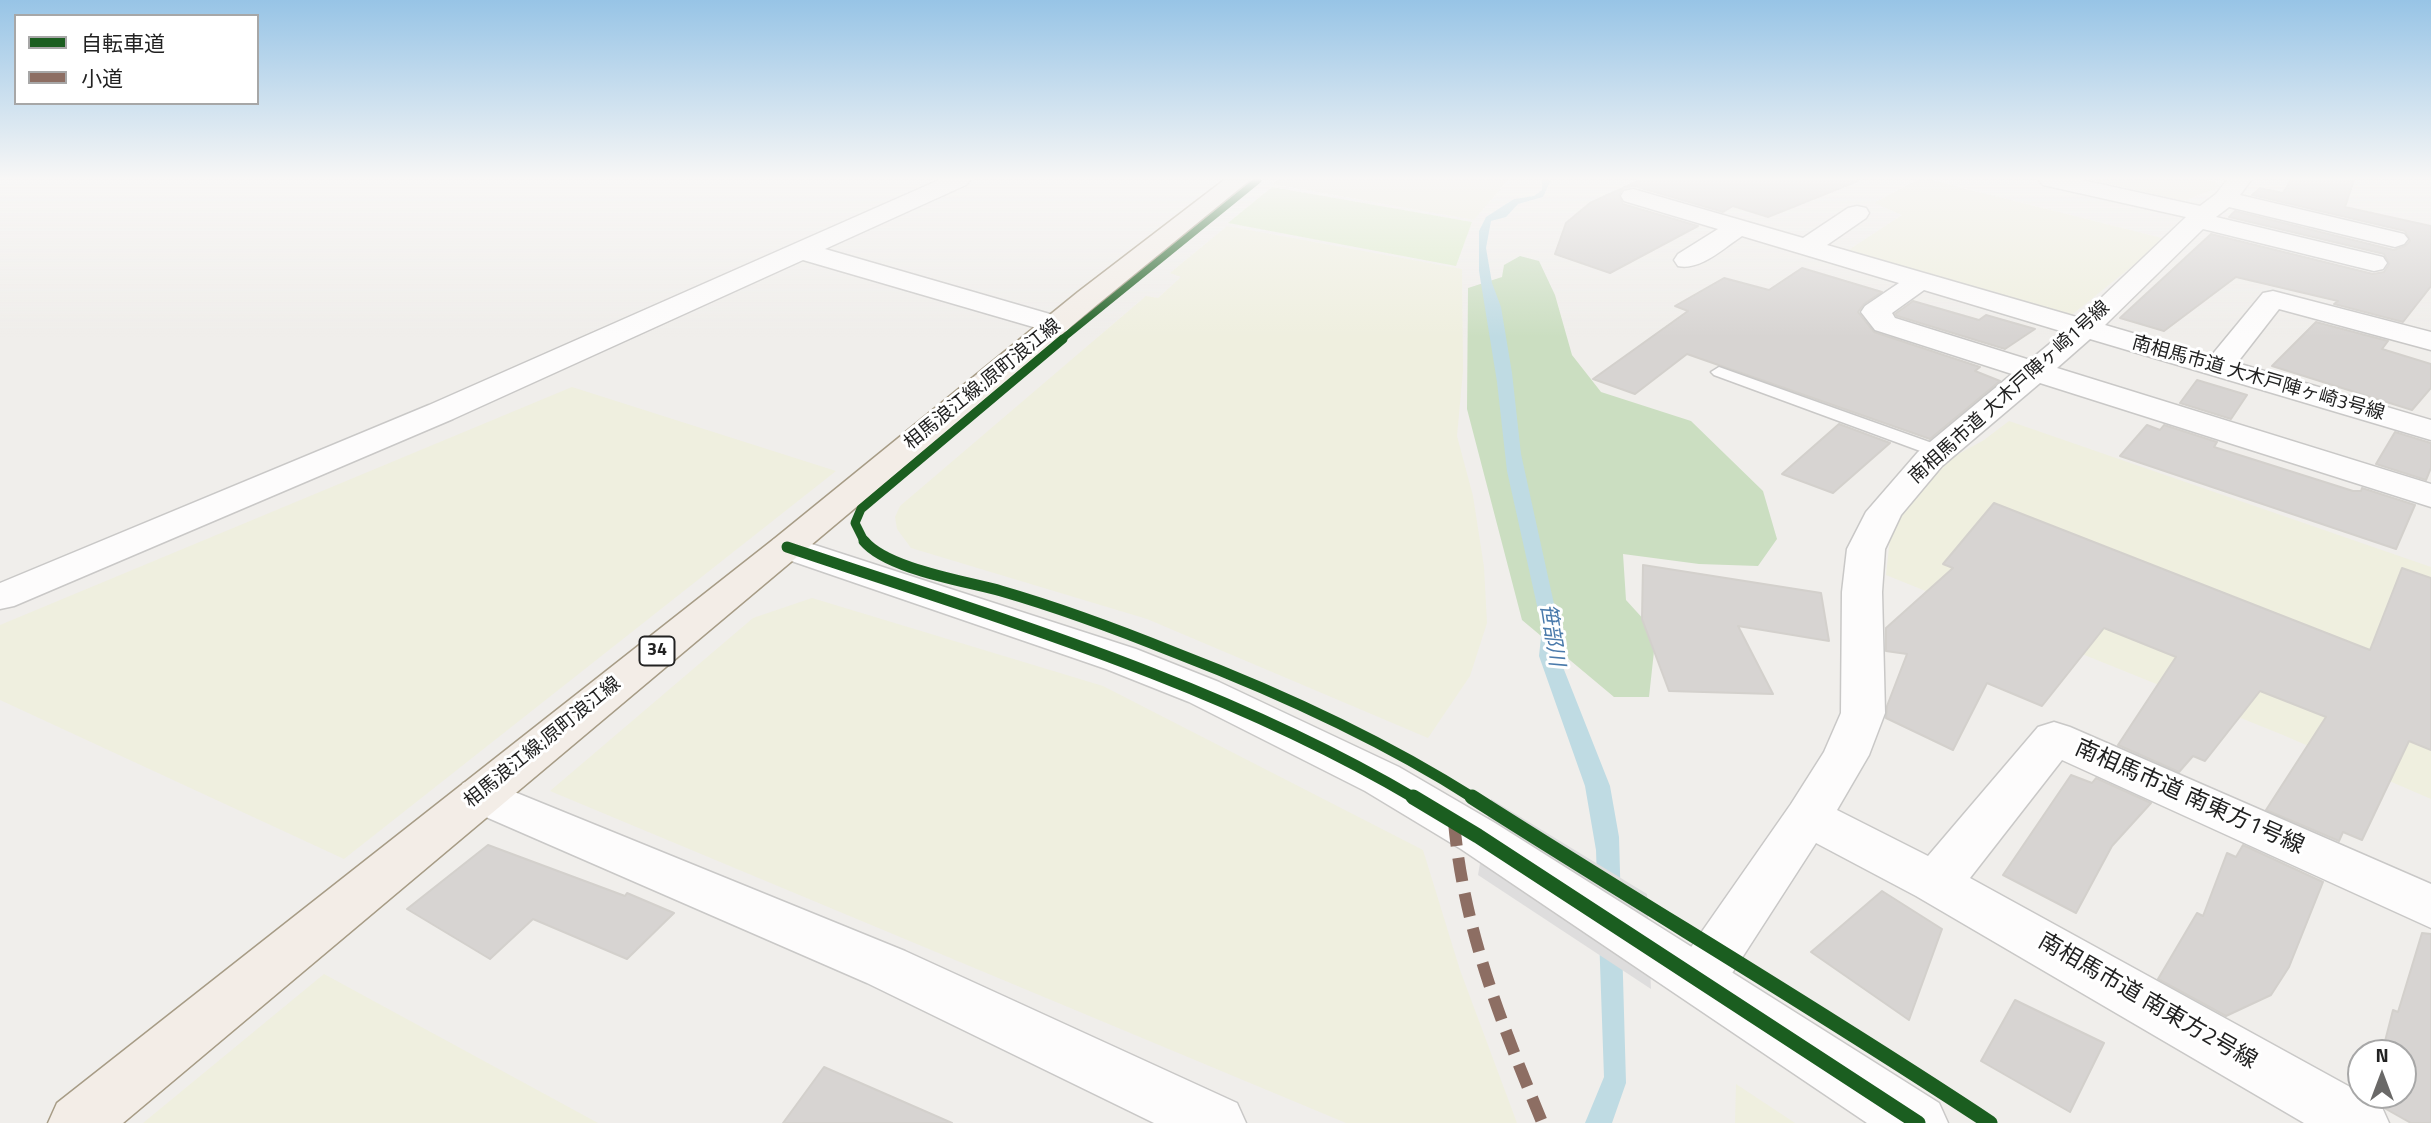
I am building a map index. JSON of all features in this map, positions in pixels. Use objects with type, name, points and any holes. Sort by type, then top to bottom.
[{"type":"main road","name":"相馬浪江線;原町浪江線","points":[[78,1123],[1173,232]]},
{"type":"street","points":[[0,597],[441,412],[843,232]]},
{"type":"street","points":[[1687,260],[1732,232]]},
{"type":"street","name":"南相馬市道 大木戸陣ヶ崎3号線","points":[[1755,232],[2431,430]]},
{"type":"street","points":[[1806,247],[1828,232]]},
{"type":"street","name":"南相馬市道 大木戸陣ヶ崎1号線","points":[[1676,965],[1808,817],[1846,755],[1863,713],[1862,592],[1866,548],[1884,512],[1940,452],[2085,329],[2184,232]]},
{"type":"street","points":[[2304,232],[2374,263]]},
{"type":"street","points":[[2368,232],[2395,239]]},
{"type":"street","points":[[802,251],[1057,325]]},
{"type":"street","points":[[1919,281],[1875,312],[1885,324],[2431,496]]},
{"type":"street","points":[[2218,367],[2273,299],[2431,341]]},
{"type":"street","points":[[787,547],[1121,659],[1204,692],[1382,779],[1478,836],[1918,1123]]},
{"type":"street","name":"南相馬市道 南東方1号線","points":[[1934,882],[1960,856],[2054,738],[2431,907]]},
{"type":"street","points":[[480,794],[886,967],[1216,1123]]},
{"type":"street","points":[[1808,817],[1934,882]]},
{"type":"street","name":"南相馬市道 南東方2号線","points":[[1934,882],[2359,1123]]},
{"type":"lane","points":[[1719,372],[1940,452]]},
{"type":"green space","points":[[1219,232],[1262,232],[1462,269],[1463,371],[1457,436],[1473,496],[1484,567],[1487,623],[1470,676],[1428,738],[1147,619],[911,548],[897,529],[895,517],[900,506],[1146,296],[1158,298],[1181,277],[1170,273]]},
{"type":"green space","points":[[1278,232],[1468,232],[1456,266]]},
{"type":"green space","points":[[1875,232],[2140,232],[2166,239],[2069,317],[1847,251]]},
{"type":"green space","points":[[1520,256],[1539,261],[1555,295],[1572,355],[1601,392],[1691,421],[1763,491],[1777,539],[1758,566],[1699,564],[1623,554],[1626,600],[1656,633],[1649,697],[1614,697],[1522,620],[1467,409],[1468,288],[1502,277],[1504,265]]},
{"type":"green space","points":[[572,387],[836,471],[344,859],[0,700],[0,625]]},
{"type":"green space","points":[[2009,421],[2431,567],[2431,799],[2283,735],[1886,575],[1890,538],[1907,504],[1953,457],[1984,440]]},
{"type":"green space","points":[[812,598],[1103,686],[1423,850],[1460,970],[1517,1123],[1346,1123],[550,791],[753,618]]},
{"type":"green space","points":[[324,974],[598,1123],[143,1123]]},
{"type":"green space","points":[[1736,1084],[1795,1123],[1735,1123]]},
{"type":"water","name":"笹部川","points":[[1479,232],[1489,232],[1486,248],[1492,283],[1501,307],[1521,454],[1556,613],[1559,657],[1610,786],[1619,837],[1626,1083],[1612,1123],[1585,1123],[1604,1077],[1596,850],[1585,786],[1539,656],[1542,628],[1507,471],[1497,382],[1479,271]]},
{"type":"pier","points":[[1491,799],[1647,894],[1651,989],[1478,875]]},
{"type":"building","points":[[1563,232],[1686,232],[1610,273],[1555,254]]},
{"type":"building","points":[[2294,232],[2322,232],[2394,250],[2410,241],[2406,232],[2431,232],[2431,286],[2403,322],[2334,304],[2338,301],[2236,277],[2164,331],[2120,318],[2211,234],[2373,274],[2384,272],[2389,264],[2384,254]]},
{"type":"building","points":[[1802,268],[1882,292],[1864,304],[1858,312],[1874,332],[1980,367],[1975,371],[2000,381],[1930,439],[1687,354],[1635,394],[1593,379],[1688,311],[1675,306],[1724,278],[1769,290]]},
{"type":"building","points":[[1913,301],[1979,320],[1986,315],[2035,329],[2005,349],[1895,314]]},
{"type":"building","points":[[2316,322],[2388,341],[2382,349],[2431,364],[2431,388],[2412,410],[2272,366]]},
{"type":"building","points":[[2197,380],[2247,395],[2231,419],[2180,403]]},
{"type":"building","points":[[1839,424],[1890,443],[1833,493],[1782,474]]},
{"type":"building","points":[[2147,425],[2160,430],[2164,425],[2217,442],[2214,447],[2353,491],[2361,491],[2362,488],[2415,505],[2396,549],[2120,456]]},
{"type":"building","points":[[2395,432],[2431,443],[2431,468],[2426,480],[2376,464]]},
{"type":"building","points":[[1994,503],[2370,650],[2402,568],[2431,578],[2431,750],[2409,741],[2362,840],[2343,832],[2339,841],[2266,810],[2326,717],[2260,691],[2205,761],[2193,756],[2179,772],[2118,745],[2176,657],[2104,628],[2042,706],[1987,683],[1953,750],[1886,718],[1887,706],[1907,654],[1886,651],[1886,628],[1953,568],[1943,564]]},
{"type":"building","points":[[1643,565],[1821,593],[1829,641],[1738,626],[1773,694],[1669,691],[1642,619]]},
{"type":"building","points":[[2071,775],[2092,783],[2096,778],[2151,803],[2112,846],[2076,913],[2003,875]]},
{"type":"building","points":[[488,845],[625,896],[627,893],[674,913],[627,959],[533,919],[490,959],[407,909]]},
{"type":"building","points":[[2243,845],[2323,882],[2289,967],[2271,995],[2226,1016],[2158,979],[2197,913],[2203,916],[2227,853],[2236,857]]},
{"type":"building","points":[[1882,891],[1942,929],[1909,1020],[1811,952]]},
{"type":"building","points":[[2422,933],[2431,934],[2431,1123],[2411,1123],[2386,1109],[2417,1109],[2417,1039],[2386,1039],[2393,1010],[2398,1012]]},
{"type":"building","points":[[2015,1000],[2104,1043],[2070,1112],[1981,1061]]},
{"type":"building","points":[[824,1067],[952,1123],[783,1123]]},
{"type":"marked path","points":[[1454,822],[1458,863],[1474,939],[1498,1012],[1542,1122]]},
{"type":"cycle path","points":[[1193,232],[861,509],[855,523],[864,541],[888,560],[1004,592],[1120,631],[1238,677],[1356,730],[1450,783],[1648,909],[1880,1050],[1990,1123]]},
{"type":"cycle path","points":[[787,547],[1121,659],[1204,692],[1382,779],[1478,836],[1918,1123]]}]
